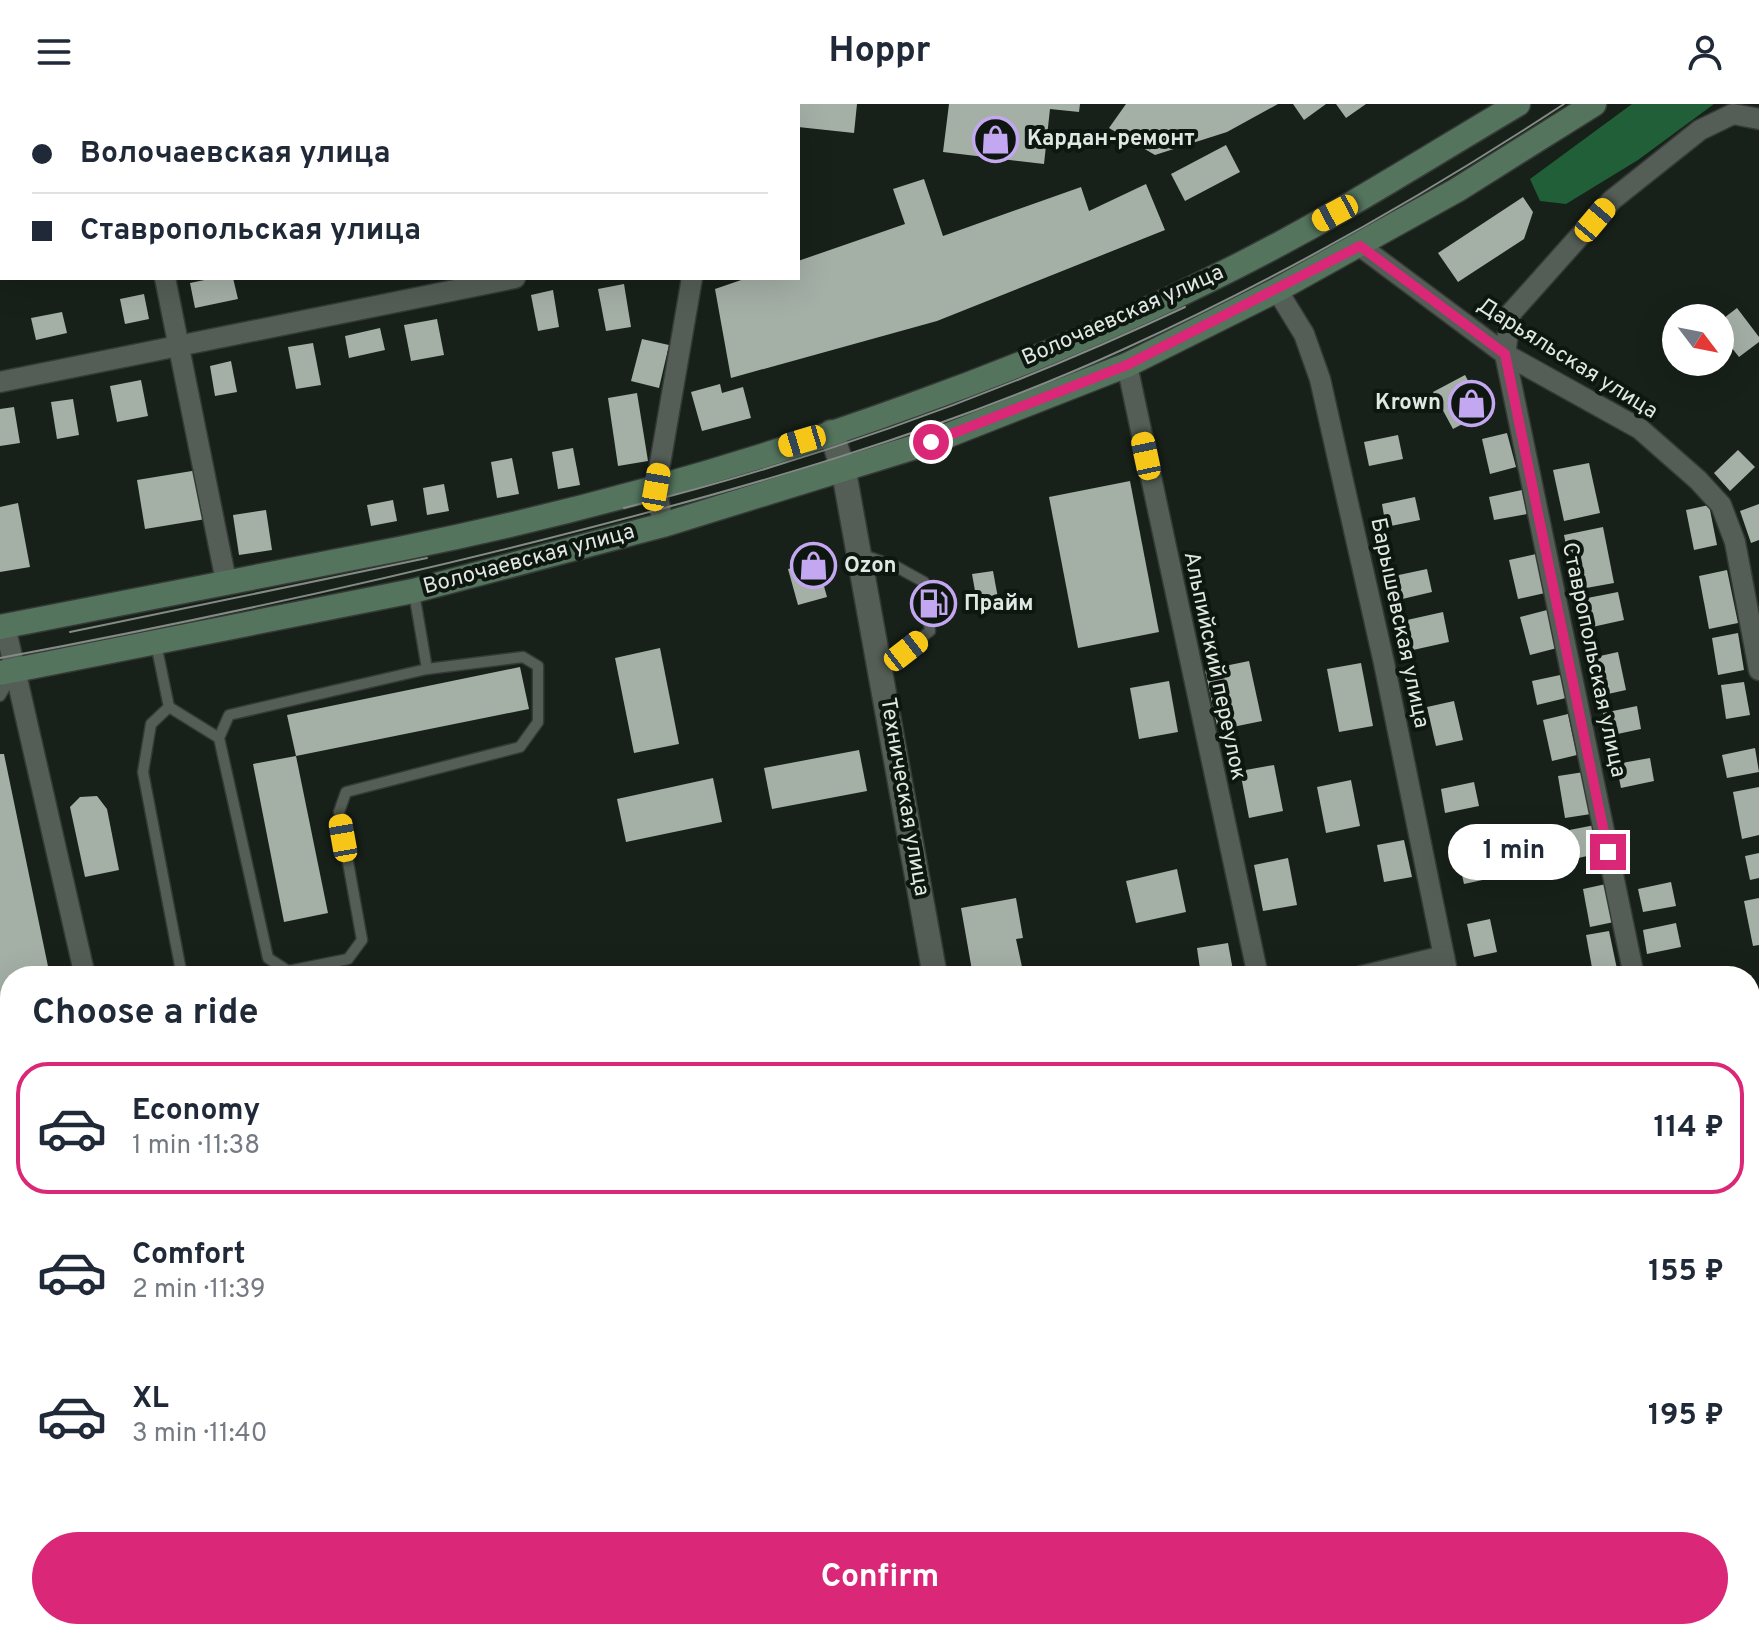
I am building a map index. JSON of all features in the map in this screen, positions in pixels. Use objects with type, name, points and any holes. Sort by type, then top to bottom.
[{"type":"main road","name":"Волочаевская улица","points":[[3,627],[402,549],[656,487],[915,405],[1087,337],[1246,261],[1335,213],[1518,104]]},
{"type":"main road","name":"Волочаевская улица","points":[[8,671],[413,591],[663,525],[844,472],[931,442],[1127,365],[1277,290],[1360,246],[1594,104]]},
{"type":"street","points":[[1505,354],[1511,313],[1612,200],[1700,130],[1733,114],[1759,119]]},
{"type":"street","name":"Дарьяльская улица","points":[[1360,246],[1505,354],[1640,429],[1721,505],[1735,542],[1759,670]]},
{"type":"street","points":[[165,280],[226,581]]},
{"type":"street","points":[[0,382],[505,280]]},
{"type":"street","points":[[663,525],[656,487],[692,280]]},
{"type":"street","name":"Барышевская улица","points":[[1277,290],[1304,334],[1320,379],[1384,663],[1446,966]]},
{"type":"street","name":"Ставропольская улица","points":[[1505,354],[1632,966]]},
{"type":"street","name":"Альпийский переулок","points":[[1127,365],[1256,966]]},
{"type":"street","name":"Техническая улица","points":[[831,432],[844,472],[933,966]]},
{"type":"street","points":[[3,627],[8,671],[82,966]]},
{"type":"lane","points":[[857,553],[895,566],[924,582],[930,631],[881,670]]},
{"type":"lane","points":[[413,591],[427,669]]},
{"type":"lane","points":[[155,642],[169,707],[219,738]]},
{"type":"lane","points":[[280,966],[268,958],[219,738],[229,715],[427,669],[523,657],[538,666],[538,722],[520,747],[346,792],[339,812],[362,940],[348,959],[313,966]]},
{"type":"lane","points":[[0,696],[8,671]]},
{"type":"lane","points":[[169,707],[151,724],[143,772],[180,966]]},
{"type":"green space","points":[[1632,104],[1714,104],[1638,160],[1566,204],[1540,201],[1530,179]]},
{"type":"building","points":[[800,104],[857,104],[854,133],[800,127]]},
{"type":"building","points":[[949,104],[1080,104],[1079,112],[1050,109],[1044,164],[943,152]]},
{"type":"building","points":[[1126,104],[1278,104],[1227,132],[1155,155],[1109,128]]},
{"type":"building","points":[[1293,104],[1326,104],[1304,120]]},
{"type":"building","points":[[1336,104],[1366,104],[1346,118]]},
{"type":"building","points":[[1226,145],[1240,172],[1185,201],[1171,174]]},
{"type":"building","points":[[924,179],[943,236],[1081,187],[1089,211],[1146,184],[1165,230],[937,321],[731,378],[715,289],[741,280],[800,280],[800,260],[905,224],[893,189]]},
{"type":"building","points":[[1523,197],[1533,212],[1524,239],[1458,282],[1438,253]]},
{"type":"building","points":[[233,280],[238,299],[195,308],[190,283]]},
{"type":"building","points":[[624,284],[631,327],[606,331],[598,289]]},
{"type":"building","points":[[553,290],[559,327],[538,331],[531,295]]},
{"type":"building","points":[[144,294],[149,319],[125,324],[120,299]]},
{"type":"building","points":[[1737,308],[1759,337],[1759,342],[1739,357],[1734,351],[1734,310]]},
{"type":"building","points":[[62,312],[67,333],[36,340],[31,318]]},
{"type":"building","points":[[437,319],[444,355],[411,361],[404,325]]},
{"type":"building","points":[[380,328],[385,350],[349,358],[345,336]]},
{"type":"building","points":[[642,339],[669,345],[659,388],[631,381]]},
{"type":"building","points":[[313,343],[321,385],[296,389],[288,347]]},
{"type":"building","points":[[231,361],[237,392],[215,396],[210,366]]},
{"type":"building","points":[[1465,375],[1485,412],[1453,429],[1433,392]]},
{"type":"building","points":[[141,380],[148,416],[117,422],[110,386]]},
{"type":"building","points":[[720,384],[722,393],[743,387],[751,418],[702,431],[691,392]]},
{"type":"building","points":[[637,393],[648,461],[618,466],[608,398]]},
{"type":"building","points":[[73,399],[79,435],[57,439],[51,402]]},
{"type":"building","points":[[14,407],[20,443],[0,446],[0,409]]},
{"type":"building","points":[[1507,433],[1516,467],[1490,474],[1482,439]]},
{"type":"building","points":[[1398,435],[1403,459],[1369,466],[1364,442]]},
{"type":"building","points":[[573,448],[580,485],[558,489],[552,452]]},
{"type":"building","points":[[1738,450],[1755,467],[1730,491],[1714,473]]},
{"type":"building","points":[[512,458],[519,494],[497,498],[491,462]]},
{"type":"building","points":[[1589,463],[1600,513],[1564,521],[1553,470]]},
{"type":"building","points":[[198,470],[206,519],[145,529],[137,480]]},
{"type":"building","points":[[1130,481],[1159,632],[1078,648],[1049,497]]},
{"type":"building","points":[[444,484],[449,511],[427,515],[423,488]]},
{"type":"building","points":[[1522,490],[1527,514],[1494,520],[1489,497]]},
{"type":"building","points":[[1415,497],[1420,520],[1386,527],[1382,504]]},
{"type":"building","points":[[393,500],[397,521],[371,526],[367,505]]},
{"type":"building","points":[[18,503],[30,567],[0,572],[0,507]]},
{"type":"building","points":[[1759,504],[1759,540],[1751,543],[1740,511]]},
{"type":"building","points":[[1709,505],[1717,545],[1694,550],[1686,510]]},
{"type":"building","points":[[266,510],[272,550],[239,555],[233,515]]},
{"type":"building","points":[[1603,527],[1614,583],[1575,590],[1564,535]]},
{"type":"building","points":[[1536,554],[1545,593],[1518,599],[1509,560]]},
{"type":"building","points":[[817,561],[827,597],[798,605],[788,569]]},
{"type":"building","points":[[1427,569],[1432,592],[1398,600],[1394,576]]},
{"type":"building","points":[[1727,570],[1738,623],[1709,629],[1699,576]]},
{"type":"building","points":[[993,571],[1000,609],[979,613],[972,574]]},
{"type":"building","points":[[1618,592],[1624,620],[1583,629],[1577,600]]},
{"type":"building","points":[[1547,610],[1557,648],[1530,655],[1520,617]]},
{"type":"building","points":[[1443,612],[1449,642],[1413,650],[1407,620]]},
{"type":"building","points":[[1738,633],[1744,670],[1718,675],[1712,638]]},
{"type":"building","points":[[660,648],[679,744],[634,753],[615,658]]},
{"type":"building","points":[[1618,652],[1626,690],[1599,696],[1591,658]]},
{"type":"building","points":[[1249,661],[1262,721],[1218,730],[1205,670]]},
{"type":"building","points":[[1361,663],[1373,726],[1339,732],[1327,669]]},
{"type":"building","points":[[520,667],[529,709],[296,756],[287,715]]},
{"type":"building","points":[[1565,674],[1570,697],[1537,705],[1532,681]]},
{"type":"building","points":[[1169,681],[1178,732],[1139,739],[1130,688]]},
{"type":"building","points":[[1744,682],[1750,715],[1726,719],[1721,685]]},
{"type":"building","points":[[1454,701],[1463,740],[1436,746],[1427,707]]},
{"type":"building","points":[[1637,706],[1641,729],[1608,736],[1603,713]]},
{"type":"building","points":[[1568,714],[1577,755],[1552,761],[1543,720]]},
{"type":"building","points":[[1755,748],[1759,772],[1727,778],[1722,755]]},
{"type":"building","points":[[859,750],[867,791],[772,809],[764,768]]},
{"type":"building","points":[[0,754],[4,754],[48,966],[0,966]]},
{"type":"building","points":[[296,756],[328,913],[284,922],[253,764]]},
{"type":"building","points":[[1650,758],[1654,781],[1621,788],[1616,764]]},
{"type":"building","points":[[1274,765],[1283,811],[1249,818],[1240,771]]},
{"type":"building","points":[[1584,772],[1591,814],[1565,818],[1558,776]]},
{"type":"building","points":[[713,778],[722,822],[626,842],[617,799]]},
{"type":"building","points":[[1351,780],[1360,826],[1326,833],[1317,787]]},
{"type":"building","points":[[1474,782],[1479,806],[1445,813],[1441,789]]},
{"type":"building","points":[[1759,787],[1759,835],[1742,839],[1733,792]]},
{"type":"building","points":[[97,796],[107,809],[119,870],[85,877],[70,807],[80,797]]},
{"type":"building","points":[[1595,825],[1601,853],[1560,862],[1554,833]]},
{"type":"building","points":[[1484,837],[1492,878],[1464,884],[1455,843]]},
{"type":"building","points":[[1404,840],[1412,877],[1384,882],[1377,845]]},
{"type":"building","points":[[1759,853],[1759,878],[1750,880],[1745,856]]},
{"type":"building","points":[[1288,858],[1297,905],[1263,911],[1254,865]]},
{"type":"building","points":[[1177,869],[1186,912],[1136,923],[1126,881]]},
{"type":"building","points":[[1671,882],[1676,906],[1643,912],[1638,889]]},
{"type":"building","points":[[1606,884],[1614,922],[1590,927],[1583,889]]},
{"type":"building","points":[[1016,898],[1023,938],[1016,939],[1022,966],[971,966],[961,908]]},
{"type":"building","points":[[1759,898],[1759,945],[1753,946],[1744,901]]},
{"type":"building","points":[[1490,919],[1497,952],[1474,957],[1467,924]]},
{"type":"building","points":[[1676,923],[1681,947],[1647,954],[1643,930]]},
{"type":"building","points":[[1609,931],[1616,966],[1592,966],[1586,935]]},
{"type":"building","points":[[1228,943],[1232,966],[1200,966],[1197,948]]},
{"type":"tram line","points":[[0,658],[136,632],[475,557],[690,501],[910,434],[1054,380],[1238,294],[1404,203],[1564,104]]},
{"type":"tram line","points":[[624,508],[767,468],[909,421],[1049,367],[1185,307]]},
{"type":"tram line","points":[[70,632],[427,558]]},
{"type":"place","name":"Кардан-ремонт","points":[[996,139]]},
{"type":"place","name":"Krown","points":[[1472,403]]},
{"type":"place","name":"Ozon","points":[[813,566]]},
{"type":"place","name":"Прайм","points":[[933,604]]},
{"type":"route","points":[[931,442],[1127,365],[1360,246],[1406,284],[1505,354],[1608,852]]}]
